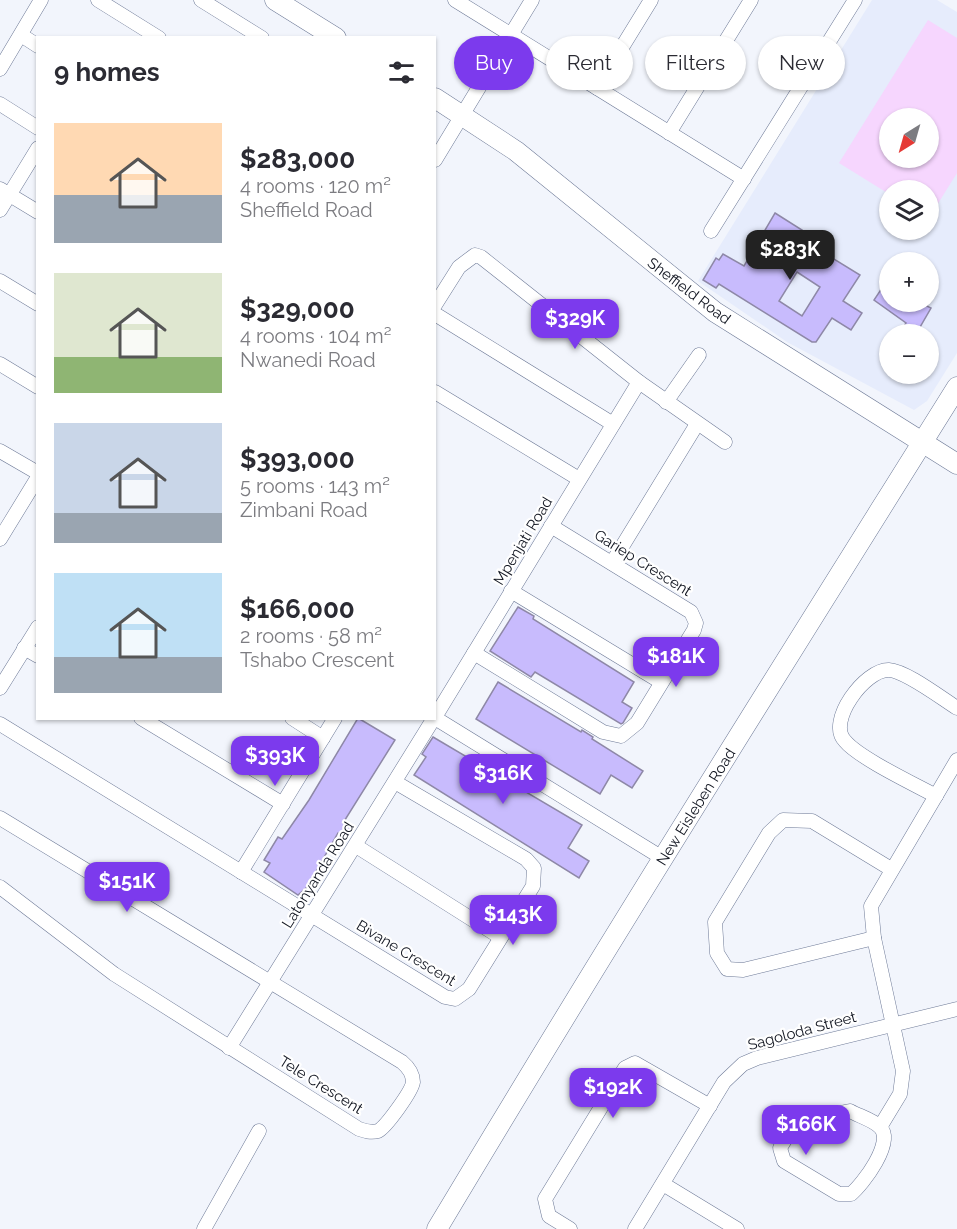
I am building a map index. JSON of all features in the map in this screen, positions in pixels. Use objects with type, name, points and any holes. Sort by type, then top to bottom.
[{"type":"main road","points":[[275,0],[333,36]]},
{"type":"main road","name":"Sheffield Road","points":[[436,99],[490,132],[563,187],[715,312],[957,464]]},
{"type":"main road","name":"New Eisleben Road","points":[[437,1229],[580,989],[664,859],[957,387]]},
{"type":"street","points":[[0,69],[41,0]]},
{"type":"street","points":[[98,0],[156,36]]},
{"type":"street","points":[[201,0],[259,36]]},
{"type":"street","points":[[455,0],[546,57]]},
{"type":"street","points":[[437,151],[462,115],[532,0]]},
{"type":"street","points":[[629,36],[651,0]]},
{"type":"street","points":[[669,133],[751,0]]},
{"type":"street","points":[[711,231],[855,0]]},
{"type":"street","points":[[21,35],[36,45]]},
{"type":"street","points":[[600,90],[744,179]]},
{"type":"street","points":[[0,104],[36,127]]},
{"type":"street","points":[[0,210],[5,192],[36,151]]},
{"type":"street","points":[[5,192],[36,211]]},
{"type":"street","points":[[436,303],[464,261],[475,255],[481,257],[639,382],[725,442]]},
{"type":"street","points":[[0,281],[36,303]]},
{"type":"street","points":[[436,316],[613,424]]},
{"type":"street","points":[[666,402],[699,355]]},
{"type":"street","points":[[0,364],[36,386]]},
{"type":"street","name":"Mpenjati Road","points":[[436,716],[639,382]]},
{"type":"street","points":[[436,393],[579,479]]},
{"type":"street","points":[[612,563],[697,424]]},
{"type":"street","points":[[0,451],[36,474]]},
{"type":"street","points":[[0,539],[36,478]]},
{"type":"street","name":"Gariep Crescent","points":[[474,653],[612,736],[621,736],[629,731],[694,630],[695,618],[685,608],[551,526]]},
{"type":"street","points":[[511,591],[661,682]]},
{"type":"street","points":[[0,688],[36,630]]},
{"type":"street","points":[[24,648],[36,655]]},
{"type":"street","points":[[936,796],[852,747],[840,733],[840,719],[866,679],[883,670],[901,674],[957,708]]},
{"type":"street","points":[[436,719],[664,859]]},
{"type":"street","points":[[144,720],[283,804]]},
{"type":"street","points":[[295,720],[323,738]]},
{"type":"street","points":[[242,872],[334,720]]},
{"type":"street","name":"Latonyanda Road","points":[[229,1048],[434,720]]},
{"type":"street","points":[[0,724],[312,915]]},
{"type":"street","points":[[880,1128],[900,1094],[903,1071],[873,938],[871,906],[957,760]]},
{"type":"street","name":"Bivane Crescent","points":[[312,915],[450,999],[466,993],[533,886],[534,868],[526,860],[395,782]]},
{"type":"street","points":[[0,818],[270,982]]},
{"type":"street","points":[[873,938],[743,970],[727,969],[717,953],[715,922],[769,832],[783,820],[812,821],[891,869]]},
{"type":"street","points":[[356,846],[500,937]]},
{"type":"street","points":[[0,887],[114,974],[229,1048]]},
{"type":"street","name":"Tele Crescent","points":[[229,1048],[359,1129],[371,1132],[381,1129],[412,1087],[413,1078],[402,1062],[270,982]]},
{"type":"street","name":"Sagoloda Street","points":[[635,1229],[724,1082],[743,1064],[894,1023],[957,1009]]},
{"type":"street","points":[[570,1229],[549,1216],[545,1199],[625,1068],[635,1063],[710,1106]]},
{"type":"street","points":[[850,1111],[880,1128],[884,1135],[882,1149],[861,1186],[851,1194],[839,1194],[784,1161],[780,1148],[788,1133],[801,1122],[850,1111]]},
{"type":"street","points":[[204,1229],[259,1131]]},
{"type":"street","points":[[663,1184],[737,1229]]},
{"type":"shaded area","points":[[872,0],[937,0],[957,12],[957,353],[939,382],[939,324],[879,324],[879,384],[938,384],[927,401],[914,410],[787,342],[698,281],[816,90],[845,90],[845,44]]},
{"type":"shaded area","points":[[928,20],[957,38],[957,173],[939,202],[939,180],[879,180],[879,188],[839,163]]},
{"type":"building","points":[[775,213],[802,230],[798,237],[860,275],[843,301],[862,313],[851,330],[832,318],[816,342],[812,342],[719,284],[716,288],[703,280],[716,258],[719,260],[723,254],[744,266]],"holes":[[[797,272],[820,287],[802,316],[779,301]]]},
{"type":"building","points":[[879,292],[879,304],[874,300]]},
{"type":"building","points":[[891,312],[929,312],[922,324],[906,323]]},
{"type":"building","points":[[518,607],[534,616],[533,619],[634,682],[622,702],[632,708],[623,723],[621,724],[535,672],[531,677],[490,651]]},
{"type":"building","points":[[498,682],[581,732],[582,730],[593,737],[592,739],[643,771],[632,788],[611,775],[600,794],[476,719]]},
{"type":"building","points":[[357,720],[361,720],[395,740],[343,823],[353,829],[347,839],[338,833],[307,887],[298,895],[264,872],[270,863],[264,860],[278,837],[282,839],[309,800]]},
{"type":"building","points":[[433,737],[582,825],[568,848],[589,861],[579,878],[414,775],[426,757],[422,754]]}]
